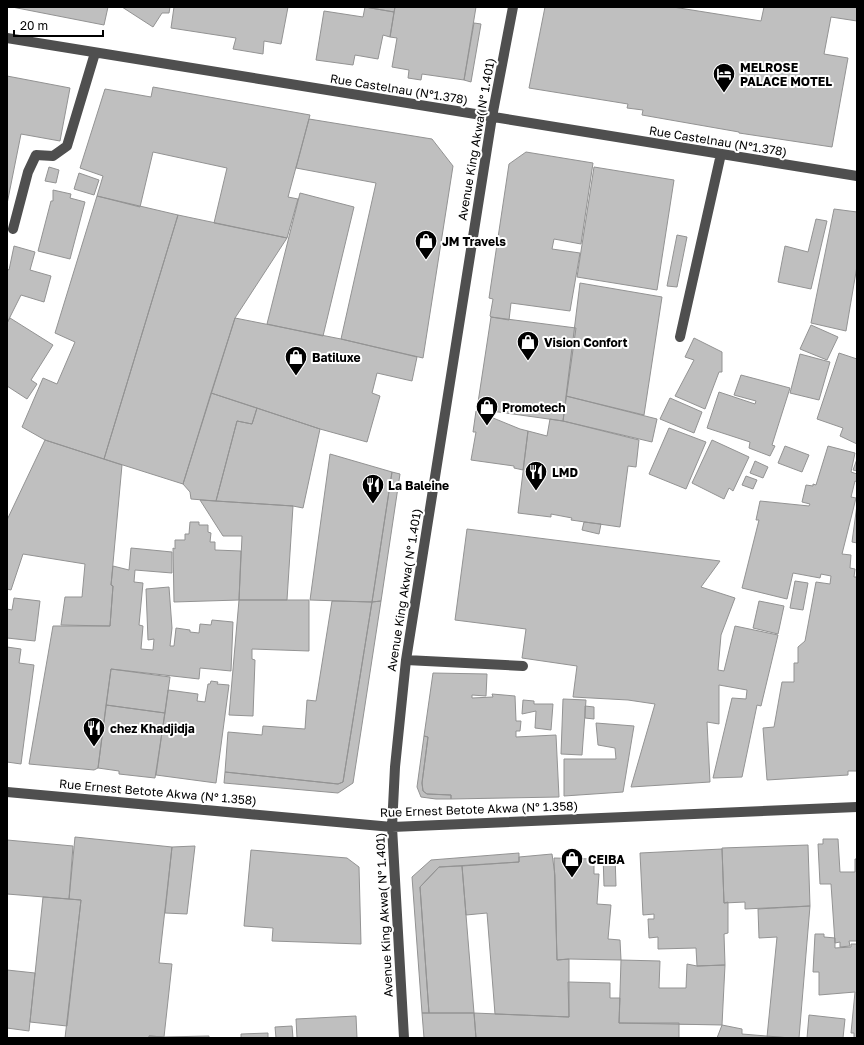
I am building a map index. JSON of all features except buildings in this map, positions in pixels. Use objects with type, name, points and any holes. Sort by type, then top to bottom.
[{"type":"street","name":"Avenue King Akwa( N° 1.401)","points":[[404,1038],[392,826],[395,767],[406,660],[492,117],[513,7]]},
{"type":"street","name":"Rue Castelnau (N°1.378)","points":[[7,38],[857,176]]},
{"type":"street","points":[[13,229],[28,172],[36,155],[53,156],[67,146],[95,53]]},
{"type":"street","points":[[680,337],[721,154]]},
{"type":"street","points":[[406,660],[523,666]]},
{"type":"street","name":"Rue Ernest Betote Akwa (N° 1.358)","points":[[7,792],[392,826],[857,807]]},
{"type":"place","name":"MELROSE PALACE MOTEL","points":[[724,94]]},
{"type":"place","name":"JM Travels","points":[[426,260]]},
{"type":"place","name":"Vision Confort","points":[[528,362]]},
{"type":"place","name":"Batiluxe","points":[[296,376]]},
{"type":"place","name":"Promotech","points":[[487,426]]},
{"type":"place","name":"LMD","points":[[536,492]]},
{"type":"place","name":"La Baleine","points":[[373,504]]},
{"type":"place","name":"chez Khadjidja","points":[[94,748]]},
{"type":"place","name":"CEIBA","points":[[572,878]]}]
